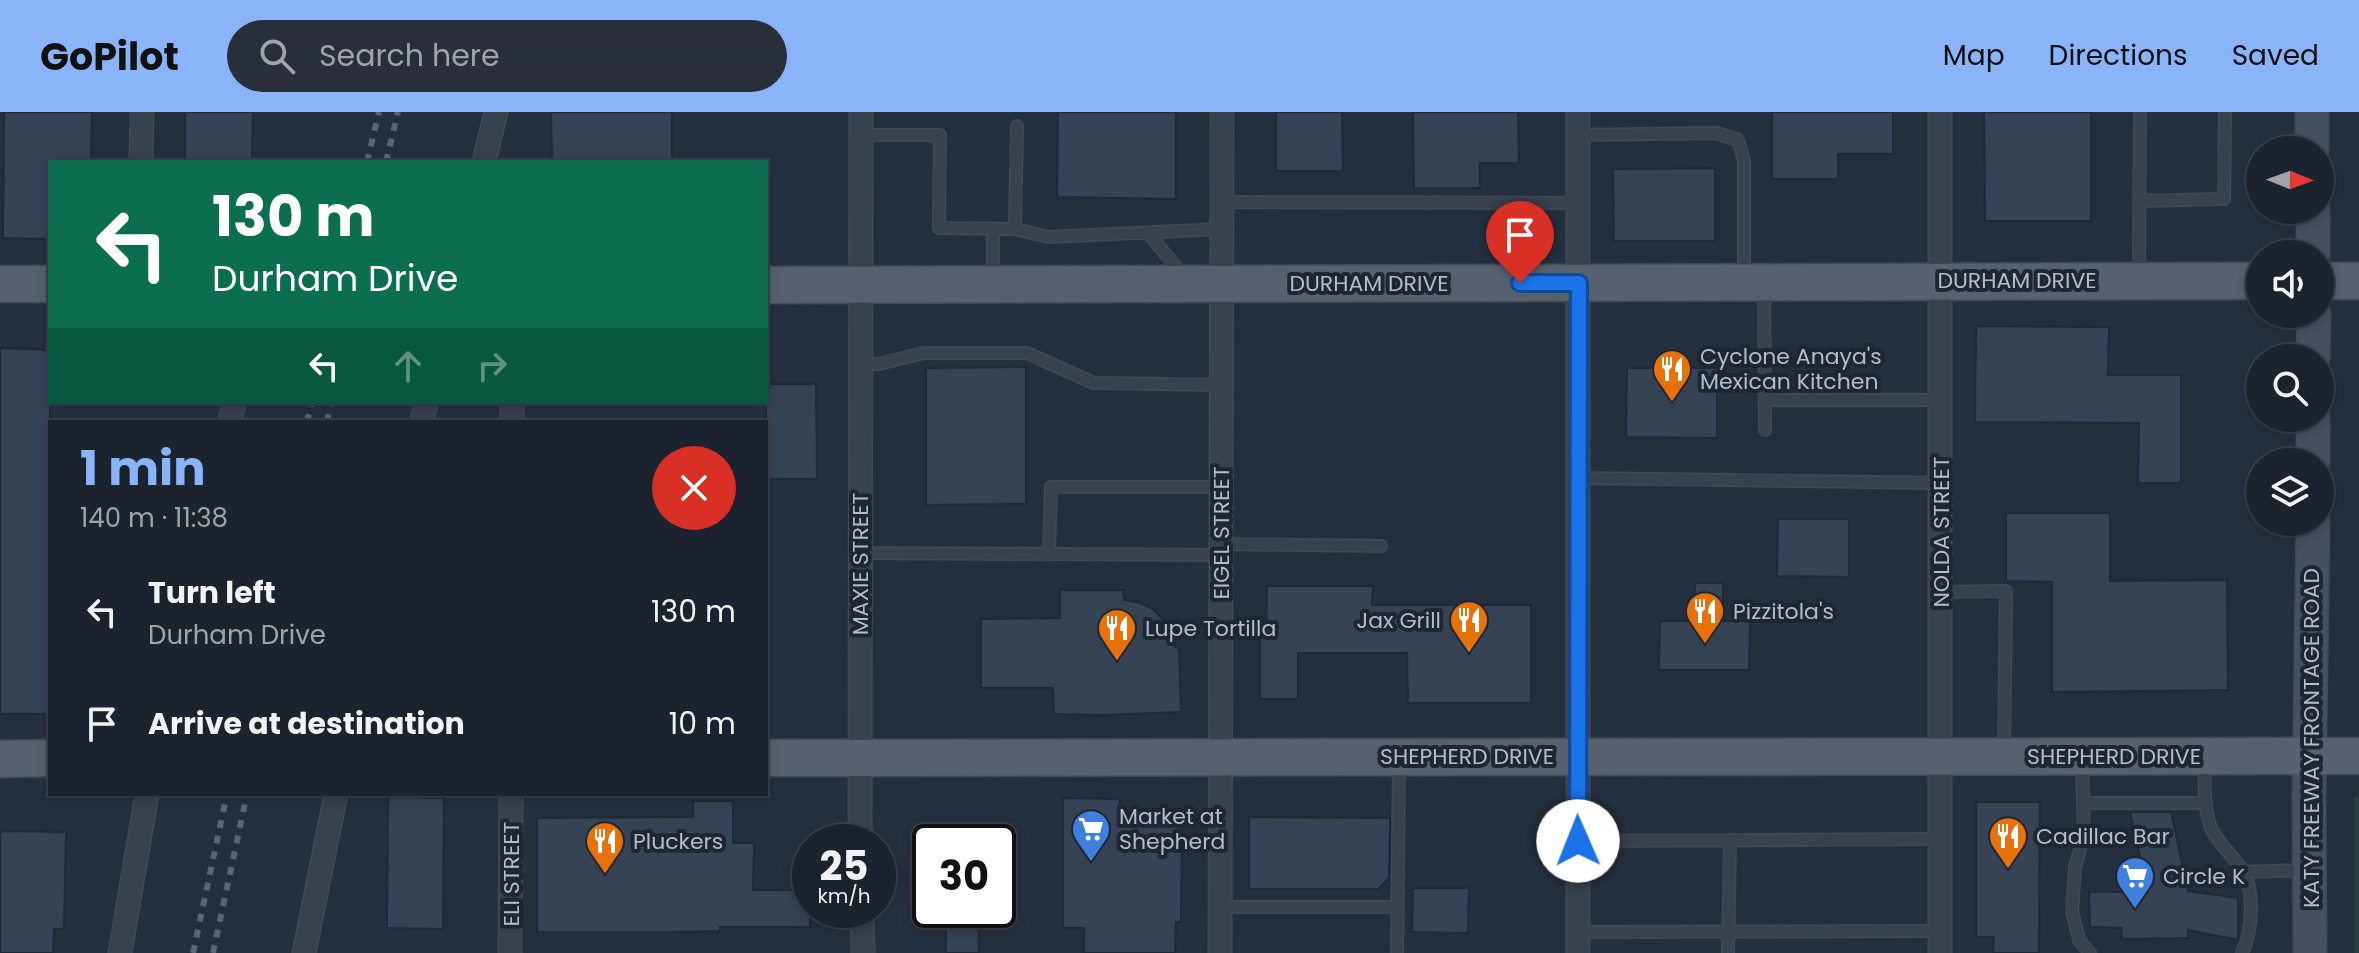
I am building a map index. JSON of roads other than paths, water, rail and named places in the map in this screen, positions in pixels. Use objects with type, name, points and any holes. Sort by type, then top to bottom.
[{"type":"main road","points":[[2312,112],[2312,136]]},
{"type":"main road","name":"DURHAM DRIVE","points":[[768,285],[2246,281]]},
{"type":"main road","points":[[2334,281],[2359,281]]},
{"type":"main road","points":[[0,284],[48,284]]},
{"type":"main road","name":"KATY FREEWAY FRONTAGE ROAD","points":[[2310,953],[2313,536]]},
{"type":"main road","name":"SHEPHERD DRIVE","points":[[768,758],[2359,756]]},
{"type":"main road","points":[[0,759],[48,758]]},
{"type":"street","points":[[141,160],[142,112]]},
{"type":"street","points":[[484,160],[496,112]]},
{"type":"street","name":"MAXIE STREET","points":[[860,824],[861,112]]},
{"type":"street","name":"EIGEL STREET","points":[[1220,953],[1221,385],[1206,284],[1222,229],[1222,112]]},
{"type":"street","points":[[1578,112],[1578,942]]},
{"type":"street","name":"NOLDA STREET","points":[[1940,112],[1940,942]]},
{"type":"street","points":[[120,953],[147,796]]},
{"type":"street","points":[[304,953],[336,796]]},
{"type":"street","name":"ELI STREET","points":[[510,953],[511,796]]},
{"type":"street","points":[[862,928],[863,953]]},
{"type":"lane","points":[[2139,280],[2140,112]]},
{"type":"lane","points":[[2139,201],[2224,199],[2225,112]]},
{"type":"lane","points":[[1015,229],[1017,126]]},
{"type":"lane","points":[[1578,135],[1717,133],[1738,140],[1744,160],[1765,430]]},
{"type":"lane","points":[[861,135],[940,135],[939,228],[1015,229],[1048,237],[1222,229]]},
{"type":"lane","points":[[1222,202],[1579,203]]},
{"type":"lane","points":[[993,229],[993,285]]},
{"type":"lane","points":[[1149,234],[1206,284]]},
{"type":"lane","points":[[861,364],[879,364],[924,353],[1027,353],[1094,383],[1221,385]]},
{"type":"lane","points":[[1765,400],[1941,400]]},
{"type":"lane","points":[[1578,478],[1941,483]]},
{"type":"lane","points":[[1049,554],[1051,487],[1221,487]]},
{"type":"lane","points":[[860,553],[1049,554],[1381,546]]},
{"type":"lane","points":[[1941,592],[2006,591],[2004,756]]},
{"type":"lane","points":[[1397,953],[1399,756]]},
{"type":"lane","points":[[2082,756],[2084,836],[2075,867],[2072,911],[2079,940],[2090,953]]},
{"type":"lane","points":[[2204,756],[2206,803],[2213,832],[2244,872],[2251,908],[2249,939],[2242,953]]},
{"type":"lane","points":[[2083,803],[2206,803]]},
{"type":"lane","points":[[1578,841],[1940,839]]},
{"type":"lane","points":[[1728,953],[1730,840]]},
{"type":"lane","points":[[2244,872],[2311,870]]},
{"type":"lane","points":[[1220,907],[1397,907]]},
{"type":"lane","points":[[1578,942],[1729,931],[1940,942]]},
{"type":"railway","points":[[367,160],[379,112]]},
{"type":"railway","points":[[386,160],[398,112]]},
{"type":"railway","points":[[308,420],[312,404]]},
{"type":"railway","points":[[327,420],[331,404]]},
{"type":"railway","points":[[193,953],[227,796]]},
{"type":"railway","points":[[213,953],[247,796]]},
{"type":"place","name":"Cyclone Anaya's Mexican Kitchen","points":[[1672,403]]},
{"type":"place","name":"Pizzitola's","points":[[1705,645]]},
{"type":"place","name":"Jax Grill","points":[[1469,654]]},
{"type":"place","name":"Lupe Tortilla","points":[[1117,662]]},
{"type":"place","name":"Market at Shepherd","points":[[1091,863]]},
{"type":"place","name":"Cadillac Bar","points":[[2008,870]]},
{"type":"place","name":"Pluckers","points":[[605,875]]},
{"type":"place","name":"Circle K","points":[[2135,910]]}]
